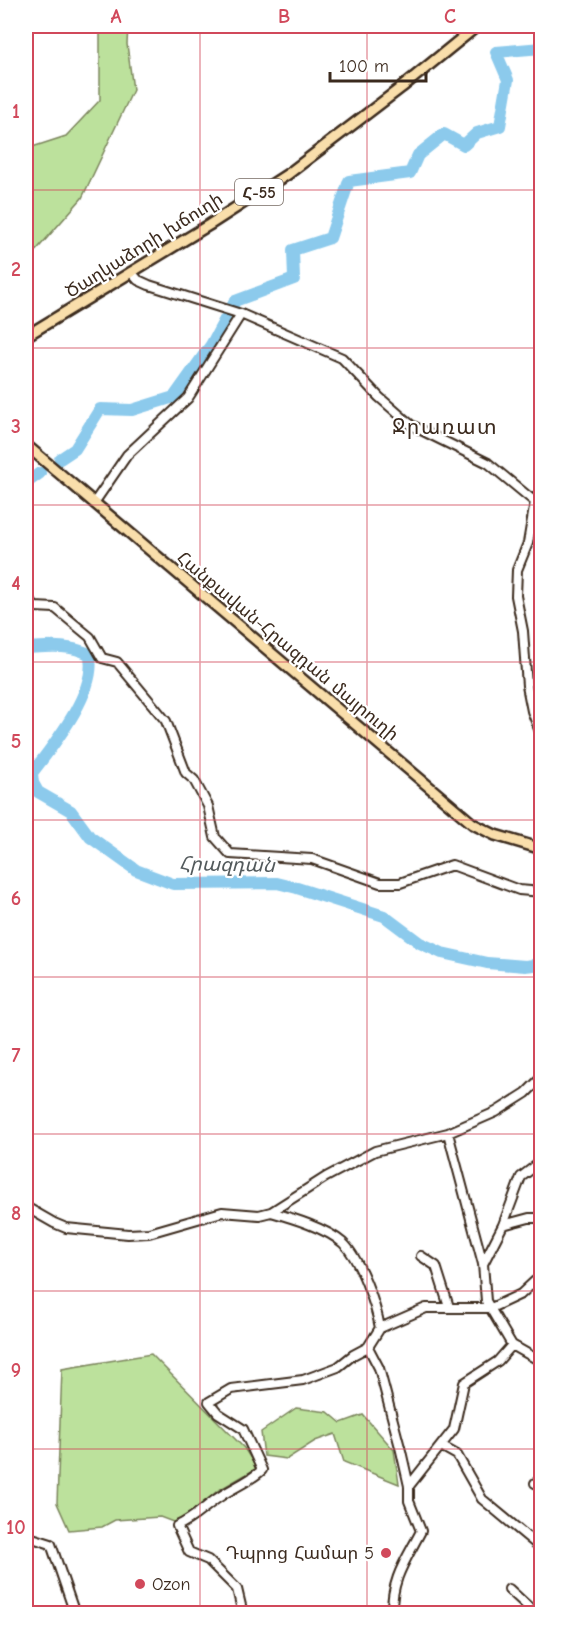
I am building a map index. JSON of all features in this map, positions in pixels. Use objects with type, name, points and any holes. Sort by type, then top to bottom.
[{"type":"main road","name":"Ծաղկաձորի խճուղի","points":[[26,336],[288,174],[477,26]]},
{"type":"main road","name":"Հանքավան-Հրազդան մայրուղի","points":[[26,445],[473,824],[495,835],[542,849]]},
{"type":"street","points":[[131,272],[138,280],[149,285],[241,314],[342,358],[411,425],[488,464],[535,502]]},
{"type":"street","points":[[94,503],[127,455],[188,398],[241,314]]},
{"type":"street","points":[[542,487],[535,502],[528,543],[517,570],[516,596],[523,631],[527,686],[532,711],[542,737]]},
{"type":"street","points":[[26,596],[35,607],[55,609],[90,637],[102,658],[117,662],[166,721],[186,773],[194,780],[208,806],[215,837],[230,854],[312,859],[380,883],[400,884],[452,865],[519,891],[542,892]]},
{"type":"street","points":[[26,1207],[66,1228],[128,1234],[149,1233],[222,1212],[259,1215],[271,1212],[326,1177],[375,1151],[448,1133],[496,1112],[526,1093],[542,1077]]},
{"type":"street","points":[[448,1133],[483,1264],[486,1301],[512,1345],[542,1362]]},
{"type":"street","points":[[483,1264],[503,1225],[521,1177],[542,1161]]},
{"type":"street","points":[[271,1212],[308,1223],[343,1243],[359,1266],[380,1328]]},
{"type":"street","points":[[503,1225],[529,1218],[542,1218]]},
{"type":"street","points":[[421,1256],[436,1266],[449,1307]]},
{"type":"street","points":[[243,1614],[237,1589],[208,1560],[189,1552],[177,1526],[191,1520],[219,1497],[253,1478],[262,1470],[243,1429],[218,1413],[209,1402],[231,1389],[303,1380],[338,1367],[368,1347],[380,1328],[426,1308],[490,1308],[521,1294],[542,1278]]},
{"type":"street","points":[[409,1486],[454,1429],[464,1383],[498,1361],[512,1345]]},
{"type":"street","points":[[368,1347],[379,1368],[409,1486],[409,1501],[421,1531],[394,1583],[391,1597],[392,1614]]},
{"type":"street","points":[[441,1446],[457,1455],[482,1499],[542,1549]]},
{"type":"street","points":[[26,1536],[51,1544],[75,1614]]},
{"type":"street","points":[[509,1589],[536,1614]]},
{"type":"green space","points":[[95,26],[128,26],[127,44],[133,90],[82,198],[26,262],[26,149],[66,136],[100,100],[100,30]]},
{"type":"green space","points":[[151,1354],[244,1448],[257,1468],[217,1491],[185,1520],[173,1522],[160,1517],[115,1520],[102,1527],[69,1530],[57,1503],[62,1369]]},
{"type":"green space","points":[[296,1408],[328,1412],[341,1423],[363,1415],[394,1450],[399,1484],[344,1462],[335,1434],[315,1441],[287,1459],[264,1456],[261,1432]]},
{"type":"waterway","points":[[232,307],[235,301],[294,279],[293,250],[330,238],[349,181],[410,173],[418,155],[444,134],[464,145],[477,133],[500,126],[508,80],[496,52],[542,48]]},
{"type":"waterway","points":[[60,459],[75,449],[100,409],[132,410],[174,397],[211,345],[225,319]]},
{"type":"waterway","points":[[26,483],[40,473]]},
{"type":"waterway","name":"Հրազդան","points":[[26,648],[66,647],[89,654],[91,668],[81,700],[62,733],[32,773],[33,783],[38,792],[71,811],[90,837],[136,870],[173,884],[277,883],[384,916],[420,943],[442,953],[487,963],[525,966],[542,964]]},
{"type":"place","name":"Դպրոց Համար 5","points":[[386,1553]]},
{"type":"place","name":"Ozon","points":[[140,1584]]},
{"type":"district","name":"Ջրառատ","points":[[445,427]]}]
